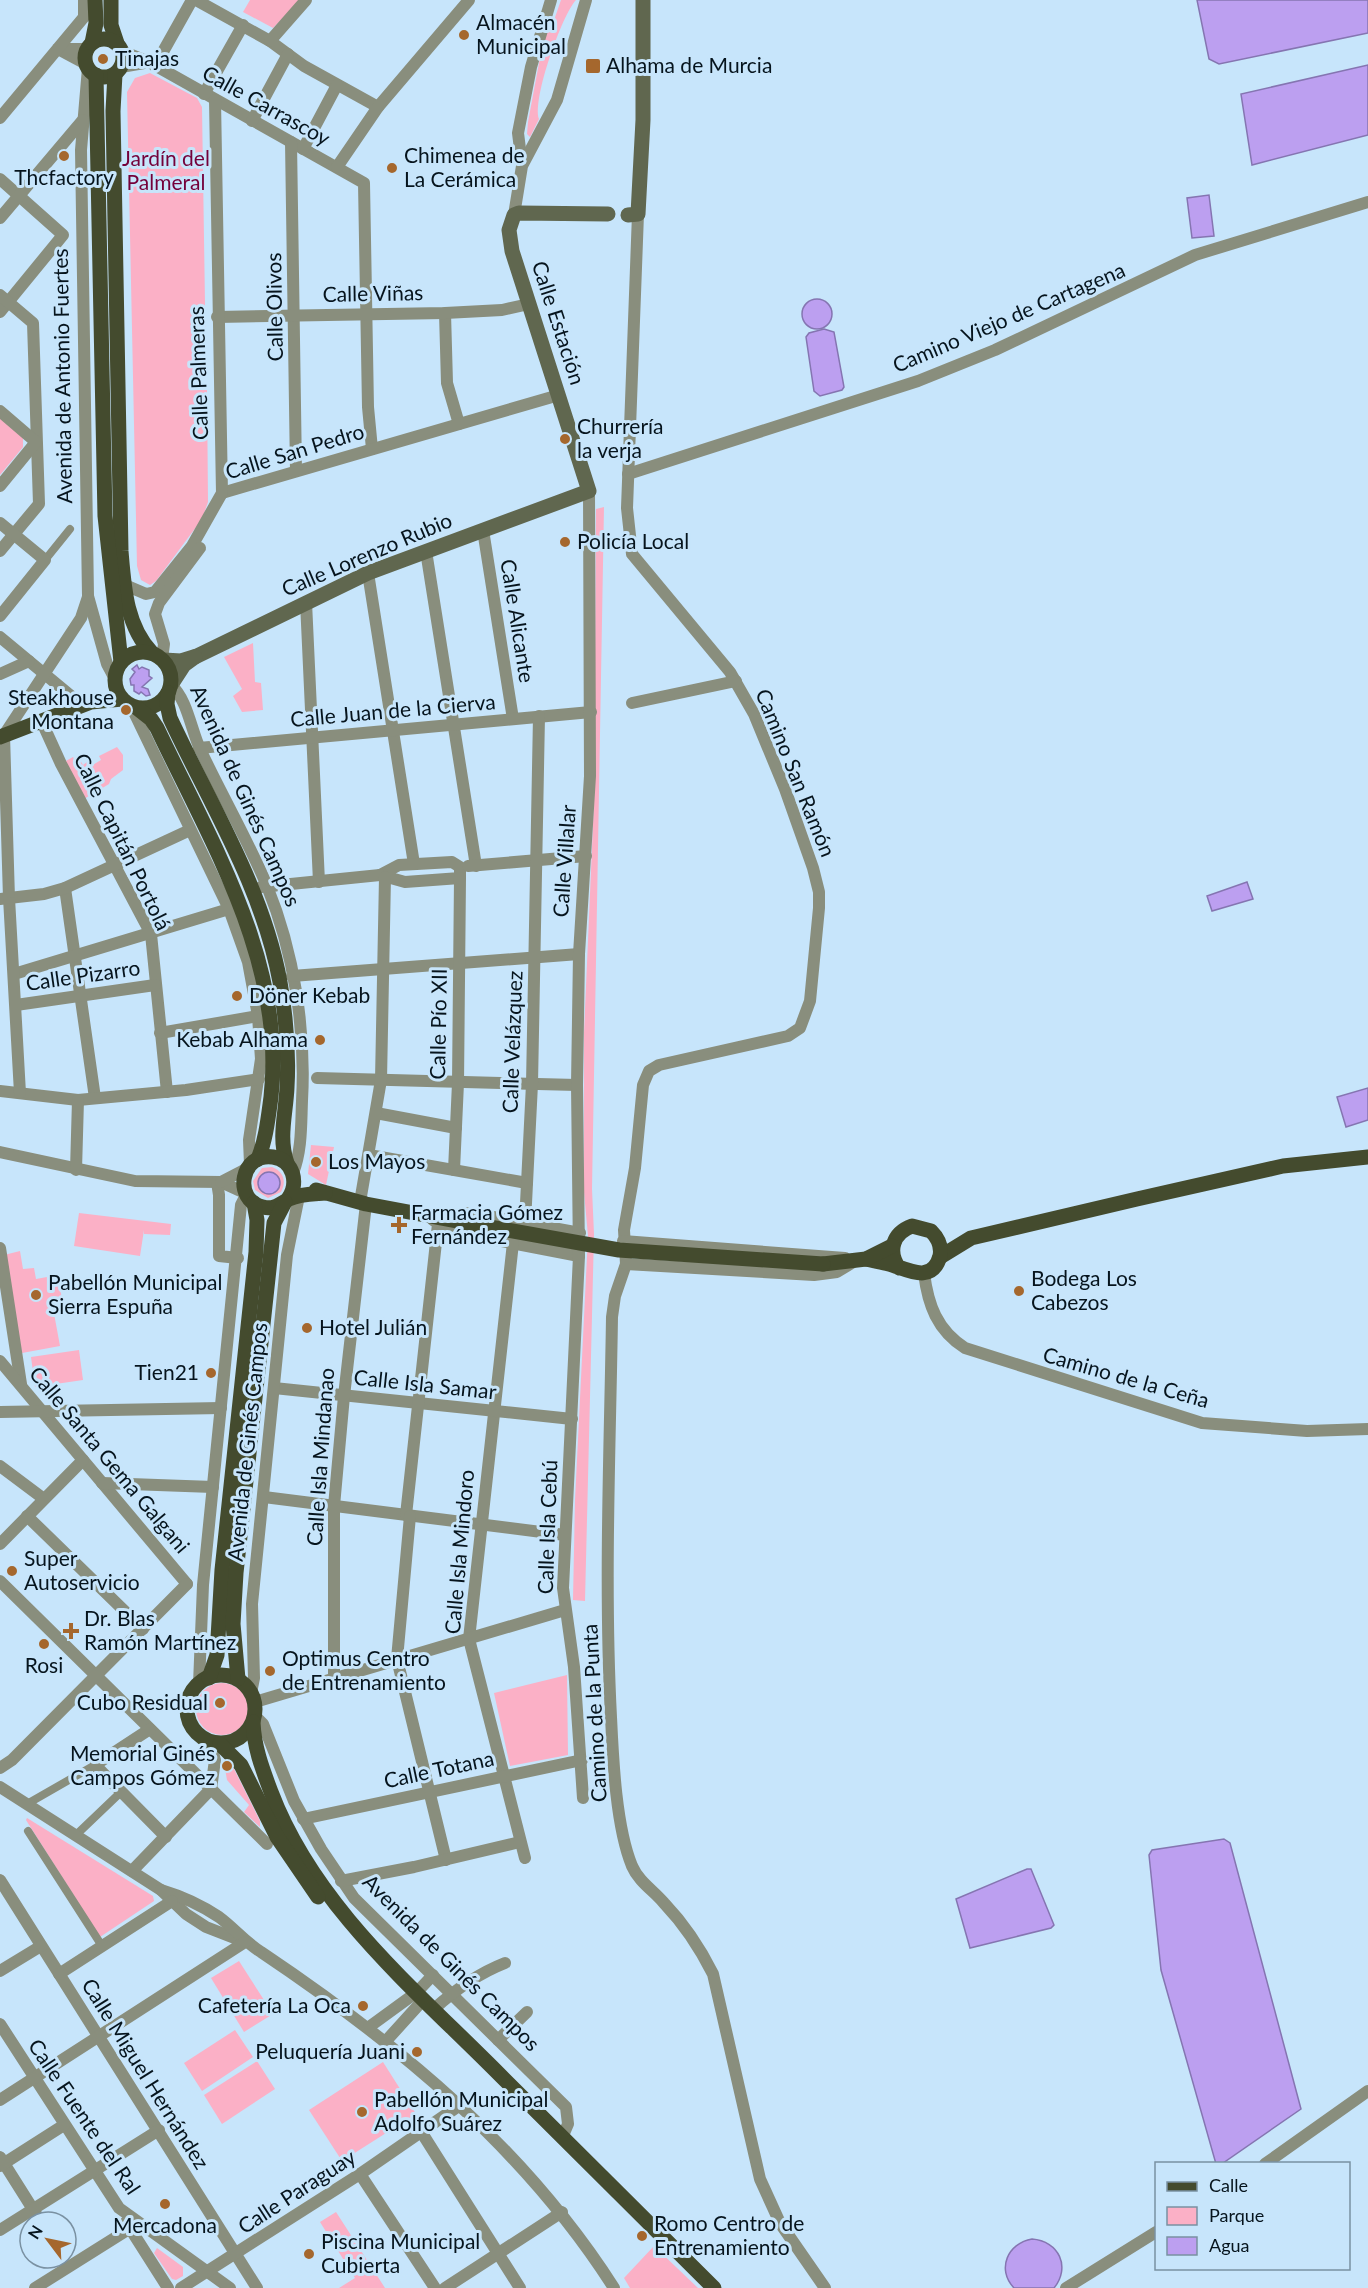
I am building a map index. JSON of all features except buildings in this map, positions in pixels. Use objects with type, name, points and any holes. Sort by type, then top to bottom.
[{"type":"main road","name":"Avenida de Antonio Fuertes","points":[[95,0],[96,23],[90,60],[105,516],[121,662]]},
{"type":"main road","points":[[111,0],[111,25],[120,47],[113,103],[121,551],[125,585],[135,631],[169,668],[170,689]]},
{"type":"main road","points":[[633,215],[643,108],[643,0]]},
{"type":"main road","points":[[118,70],[106,77],[90,60],[107,39],[120,47]]},
{"type":"main road","points":[[514,215],[528,213],[608,214]]},
{"type":"main road","name":"Calle Estación","points":[[514,215],[509,230],[512,251],[589,491]]},
{"type":"main road","name":"Calle Lorenzo Rubio","points":[[159,658],[181,661],[197,656],[368,573],[589,491]]},
{"type":"main road","points":[[2,736],[87,704],[112,685],[121,662],[131,654],[159,658]]},
{"type":"main road","points":[[87,704],[155,706],[170,689],[184,665],[197,656]]},
{"type":"main road","points":[[115,679],[117,692],[151,719],[157,728],[230,881],[258,959],[273,1051],[268,1121],[264,1143],[243,1180],[248,1197],[270,1208],[290,1199],[325,1193]]},
{"type":"main road","name":"Avenida de Ginés Campos","points":[[170,689],[166,704],[170,718],[259,887],[285,1018],[287,1088],[282,1138],[291,1171]]},
{"type":"main road","points":[[252,1164],[273,1157],[312,1189],[363,1203],[437,1219],[619,1250],[823,1264],[861,1260],[899,1268],[915,1275],[931,1270],[940,1257],[971,1239],[1283,1166],[1368,1157]]},
{"type":"main road","points":[[290,1199],[294,1189],[291,1171]]},
{"type":"main road","name":"Avenida de Ginés Campos","points":[[204,1681],[217,1655],[222,1570],[256,1252],[257,1220],[248,1197]]},
{"type":"main road","name":"Avenida de Ginés Campos","points":[[238,1679],[233,1624],[236,1570],[274,1222],[290,1199]]},
{"type":"main road","points":[[861,1260],[892,1246],[899,1233],[912,1227],[926,1228],[936,1236],[939,1242],[940,1257]]},
{"type":"main road","points":[[936,1236],[971,1239]]},
{"type":"main road","points":[[892,1246],[899,1268]]},
{"type":"main road","points":[[228,1676],[238,1679],[254,1708],[237,1740],[215,1743],[196,1733],[188,1715],[190,1696],[204,1681],[228,1676]]},
{"type":"main road","name":"Avenida de Ginés Campos","points":[[254,1708],[257,1756],[268,1786],[287,1828],[310,1869],[332,1900],[400,1975],[714,2288]]},
{"type":"main road","name":"Avenida de Ginés Campos","points":[[215,1743],[241,1765],[277,1837],[302,1877],[337,1920],[400,1975]]},
{"type":"street","points":[[0,118],[84,17],[84,0]]},
{"type":"street","points":[[118,70],[152,64],[197,0],[270,41],[337,85],[378,107]]},
{"type":"street","points":[[270,41],[306,0]]},
{"type":"street","points":[[337,167],[378,107],[469,0]]},
{"type":"street","name":"Calle Estación","points":[[514,215],[522,166],[518,133],[531,67],[551,0]]},
{"type":"street","name":"Calle Estación","points":[[522,166],[557,100],[586,0]]},
{"type":"street","points":[[209,97],[243,25]]},
{"type":"street","name":"Calle Carrascoy","points":[[120,47],[364,183],[367,314]]},
{"type":"street","points":[[58,50],[90,60]]},
{"type":"street","points":[[252,121],[288,54]]},
{"type":"street","name":"Avenida de Antonio Fuertes","points":[[90,60],[83,120],[81,227],[88,596],[107,664],[115,679]]},
{"type":"street","points":[[303,149],[337,85]]},
{"type":"street","name":"Calle Palmeras","points":[[209,97],[222,493]]},
{"type":"street","points":[[0,218],[83,120]]},
{"type":"street","name":"Calle Olivos","points":[[291,142],[296,315],[296,471]]},
{"type":"street","points":[[0,179],[63,235],[3,303],[33,323],[39,504],[0,551]]},
{"type":"street","name":"Camino Viejo de Cartagena","points":[[628,474],[918,381],[1027,336],[1201,253],[1368,202]]},
{"type":"street","name":"Camino San Ramón","points":[[626,1264],[624,1241],[635,1168],[643,1085],[649,1071],[677,1059],[788,1036],[800,1028],[810,1001],[819,892],[785,789],[754,714],[736,681],[632,554],[627,508],[633,215]]},
{"type":"street","name":"Calle Viñas","points":[[217,316],[445,313],[502,310],[529,304]]},
{"type":"street","points":[[445,313],[447,383],[459,424]]},
{"type":"street","points":[[367,314],[368,407],[372,449]]},
{"type":"street","name":"Calle San Pedro","points":[[159,658],[164,644],[154,614],[159,603],[215,526],[225,503],[222,493],[559,395]]},
{"type":"street","points":[[0,411],[36,442]]},
{"type":"street","points":[[0,486],[36,442]]},
{"type":"street","name":"Calle Villalar","points":[[579,1256],[577,1085],[579,954],[586,856],[591,712],[589,491]]},
{"type":"street","points":[[125,585],[146,594],[155,592],[192,546],[222,493]]},
{"type":"street","points":[[0,523],[45,560]]},
{"type":"street","points":[[0,616],[70,529]]},
{"type":"street","name":"Calle Alicante","points":[[483,530],[513,719]]},
{"type":"street","points":[[426,551],[476,866]]},
{"type":"street","points":[[368,573],[414,864]]},
{"type":"street","points":[[20,1093],[14,974],[4,898],[2,736],[81,618],[88,596]]},
{"type":"street","points":[[306,602],[319,882]]},
{"type":"street","points":[[0,637],[45,674],[87,704]]},
{"type":"street","points":[[0,674],[29,661]]},
{"type":"street","points":[[632,703],[736,681]]},
{"type":"street","name":"Avenida de Ginés Campos","points":[[170,689],[180,698],[259,887],[284,938],[292,976],[304,1078],[300,1151],[291,1171]]},
{"type":"street","points":[[130,704],[229,909],[248,962],[258,1016],[261,1059],[249,1140],[252,1164],[219,1182]]},
{"type":"street","name":"Calle Juan de la Cierva","points":[[199,748],[591,712]]},
{"type":"street","points":[[537,861],[539,716]]},
{"type":"street","name":"Calle Capitán Portolá","points":[[41,720],[61,764],[151,934],[167,1092]]},
{"type":"street","points":[[4,898],[44,894],[65,888],[190,830]]},
{"type":"street","points":[[259,887],[383,876],[405,882],[460,872],[476,866],[586,856]]},
{"type":"street","name":"Calle Velázquez","points":[[525,1223],[532,1084],[537,861]]},
{"type":"street","points":[[383,876],[399,865],[452,862],[460,872]]},
{"type":"street","name":"Calle Pío XII","points":[[454,1170],[458,1083],[460,872]]},
{"type":"street","name":"Calle Isla Mindanao","points":[[333,1678],[334,1506],[363,1203],[381,1080],[385,967],[383,876]]},
{"type":"street","points":[[65,888],[95,1098]]},
{"type":"street","points":[[14,974],[229,909]]},
{"type":"street","points":[[292,976],[385,967],[579,954]]},
{"type":"street","name":"Calle Pizarro","points":[[16,1005],[155,985]]},
{"type":"street","points":[[160,1033],[258,1016]]},
{"type":"street","points":[[317,1078],[577,1085]]},
{"type":"street","points":[[0,1091],[78,1100],[167,1092],[259,1079]]},
{"type":"street","points":[[76,1170],[78,1100]]},
{"type":"street","points":[[376,1113],[456,1128]]},
{"type":"street","points":[[0,1152],[135,1181],[219,1182],[248,1197]]},
{"type":"street","points":[[369,1155],[527,1183]]},
{"type":"street","points":[[219,1182],[219,1256],[238,1258]]},
{"type":"street","name":"Avenida de Ginés Campos","points":[[204,1681],[203,1586],[238,1258],[241,1205],[248,1197]]},
{"type":"street","name":"Avenida de Ginés Campos","points":[[290,1199],[287,1255],[252,1604],[254,1708],[303,1819],[341,1881],[370,1916],[566,2107],[568,2124],[562,2138]]},
{"type":"street","points":[[437,1219],[458,1214],[472,1214],[580,1233]]},
{"type":"street","points":[[437,1219],[460,1233],[579,1256]]},
{"type":"street","points":[[437,1219],[418,1404],[397,1659],[446,1860]]},
{"type":"street","points":[[624,1241],[834,1256],[861,1260]]},
{"type":"street","name":"Calle Isla Mindoro","points":[[513,1243],[470,1639],[525,1858]]},
{"type":"street","points":[[0,1248],[4,1304],[21,1385]]},
{"type":"street","name":"Calle Isla Cebú","points":[[579,1256],[562,1588],[574,1667],[583,1798]]},
{"type":"street","points":[[626,1264],[814,1275],[837,1272],[861,1260]]},
{"type":"street","name":"Camino de la Punta","points":[[626,1264],[615,1296],[612,1317],[609,1519],[609,1686],[613,1757],[623,1834],[631,1864],[639,1879],[664,1903],[701,1950],[713,1974],[759,2179],[780,2223],[825,2288]]},
{"type":"street","name":"Camino de la Ceña","points":[[924,1273],[927,1297],[940,1327],[951,1340],[965,1348],[1202,1423],[1307,1431],[1368,1429]]},
{"type":"street","name":"Calle Santa Gema Galgani","points":[[0,1361],[187,1584]]},
{"type":"street","name":"Calle Isla Samar","points":[[274,1388],[572,1419]]},
{"type":"street","points":[[0,1412],[221,1408]]},
{"type":"street","points":[[0,1544],[83,1460]]},
{"type":"street","points":[[0,1466],[44,1499]]},
{"type":"street","points":[[102,1483],[213,1487]]},
{"type":"street","points":[[264,1497],[566,1535]]},
{"type":"street","points":[[27,1516],[143,1629]]},
{"type":"street","points":[[0,1581],[267,1844]]},
{"type":"street","points":[[3,1766],[97,1676],[187,1584],[203,1586]]},
{"type":"street","points":[[254,1708],[333,1678],[565,1610]]},
{"type":"street","points":[[27,1804],[95,1765],[150,1729]]},
{"type":"street","points":[[132,1871],[211,1789],[215,1743]]},
{"type":"street","name":"Calle Totana","points":[[303,1819],[582,1760]]},
{"type":"street","points":[[95,1765],[166,1837]]},
{"type":"street","points":[[0,1787],[161,1890],[206,1927],[246,1942]]},
{"type":"street","points":[[76,1835],[121,1792]]},
{"type":"street","points":[[28,1831],[102,1946]]},
{"type":"street","points":[[341,1881],[446,1860],[520,1842]]},
{"type":"street","name":"Calle Miguel Hernández","points":[[0,1880],[257,2288]]},
{"type":"street","points":[[161,1890],[178,1895],[219,1918],[246,1942],[369,2027],[460,2105],[562,2212],[614,2288]]},
{"type":"street","points":[[59,1974],[172,1901]]},
{"type":"street","points":[[0,2100],[246,1942]]},
{"type":"street","points":[[0,1971],[41,1946]]},
{"type":"street","points":[[369,2027],[425,2000],[451,1993],[481,1972],[505,1963]]},
{"type":"street","points":[[386,2041],[425,2000],[433,1975]]},
{"type":"street","points":[[498,2040],[527,2012]]},
{"type":"street","name":"Calle Fuente del Ral","points":[[2,2030],[119,2208],[230,2288]]},
{"type":"street","points":[[1266,2162],[1368,2091]]},
{"type":"street","name":"Calle Paraguay","points":[[182,2288],[360,2174],[460,2105]]},
{"type":"street","points":[[33,2209],[1,2162],[64,2125]]},
{"type":"street","points":[[0,2230],[159,2130]]},
{"type":"street","points":[[422,2133],[520,2288]]},
{"type":"street","points":[[360,2174],[435,2288]]},
{"type":"street","points":[[119,2208],[129,2229],[168,2288]]},
{"type":"street","points":[[444,2288],[562,2212]]},
{"type":"street","points":[[78,2256],[129,2229]]},
{"type":"street","points":[[1066,2288],[1155,2233]]},
{"type":"street","points":[[35,2288],[57,2270]]},
{"type":"green space","points":[[250,0],[301,0],[273,28],[243,12]]},
{"type":"green space","points":[[561,0],[576,0],[556,39],[540,94],[539,119],[530,137],[527,134],[528,122],[545,31],[551,29]]},
{"type":"green space","name":"Jardín del Palmeral","points":[[150,73],[197,98],[202,107],[206,369],[199,369],[199,390],[207,390],[208,502],[202,519],[156,581],[150,585],[141,580],[137,566],[127,92],[135,78]]},
{"type":"green space","points":[[0,418],[23,438],[23,447],[0,475]]},
{"type":"green space","points":[[604,507],[592,1189],[594,1234],[585,1601],[573,1600],[575,1500],[588,1236],[584,1192],[584,1033],[594,801],[596,509]]},
{"type":"green space","points":[[253,643],[255,682],[261,683],[263,710],[242,712],[233,696],[242,689],[224,657]]},
{"type":"green space","points":[[117,747],[123,755],[123,770],[111,779],[109,784],[84,799],[64,762],[73,757],[76,762],[80,760],[83,765],[87,762],[91,766],[101,760],[99,756]]},
{"type":"green space","points":[[311,1145],[334,1147],[326,1185],[308,1174]]},
{"type":"green space","points":[[272,1167],[281,1174],[284,1184],[281,1192],[268,1198],[255,1190],[253,1181],[262,1168]]},
{"type":"green space","points":[[79,1213],[171,1224],[170,1235],[144,1234],[144,1230],[140,1256],[74,1246]]},
{"type":"green space","name":"Pabellón Municipal Sierra Espuña","points":[[20,1251],[23,1269],[34,1268],[36,1279],[58,1275],[63,1306],[53,1308],[60,1346],[22,1353],[4,1255]]},
{"type":"green space","points":[[79,1350],[83,1380],[35,1387],[31,1357]]},
{"type":"green space","points":[[567,1675],[568,1755],[510,1766],[494,1693]]},
{"type":"green space","points":[[217,1683],[227,1683],[241,1690],[248,1709],[241,1728],[227,1735],[217,1735],[207,1731],[200,1724],[196,1714],[196,1704],[200,1694],[207,1687]]},
{"type":"green space","points":[[228,1761],[260,1821],[260,1827],[244,1812],[249,1805],[227,1780],[224,1763]]},
{"type":"green space","points":[[27,1818],[153,1896],[154,1901],[100,1937],[26,1820]]},
{"type":"green space","points":[[239,1961],[273,2014],[244,2032],[211,1978]]},
{"type":"green space","points":[[235,2030],[253,2057],[202,2091],[184,2063]]},
{"type":"green space","points":[[257,2061],[275,2089],[222,2124],[204,2095]]},
{"type":"green space","name":"Pabellón Municipal Adolfo Suárez","points":[[383,2062],[416,2114],[342,2161],[309,2110]]},
{"type":"green space","points":[[336,2212],[385,2288],[339,2288],[355,2278],[320,2222]]},
{"type":"green space","points":[[654,2246],[698,2288],[630,2288],[624,2278]]},
{"type":"green space","points":[[157,2248],[183,2267],[183,2276],[176,2280],[172,2279],[154,2253]]},
{"type":"water","points":[[1197,0],[1368,0],[1368,33],[1219,64],[1209,59]]},
{"type":"water","points":[[1368,65],[1368,135],[1252,165],[1241,94]]},
{"type":"water","points":[[1209,195],[1214,236],[1192,238],[1187,198]]},
{"type":"water","points":[[817,299],[827,304],[832,314],[827,324],[817,329],[807,324],[802,314],[807,304]]},
{"type":"water","points":[[824,329],[834,332],[844,387],[842,390],[820,396],[814,391],[806,337],[809,333]]},
{"type":"water","points":[[137,665],[139,669],[142,667],[149,670],[149,676],[152,678],[142,687],[148,689],[150,695],[146,696],[141,692],[139,694],[134,691],[134,685],[131,685],[130,679],[135,672],[132,669]]},
{"type":"water","points":[[1247,882],[1253,899],[1212,911],[1207,896]]},
{"type":"water","points":[[1368,1088],[1368,1120],[1346,1127],[1337,1097]]},
{"type":"water","points":[[269,1172],[277,1175],[280,1183],[277,1191],[269,1194],[261,1191],[258,1183],[261,1175]]},
{"type":"water","points":[[1224,1839],[1230,1843],[1301,2109],[1224,2162],[1215,2162],[1161,1970],[1149,1855],[1152,1850]]},
{"type":"water","points":[[1031,1869],[1054,1925],[1051,1928],[970,1948],[956,1899]]},
{"type":"water","points":[[1032,2239],[1049,2245],[1060,2256],[1062,2272],[1054,2288],[1014,2288],[1009,2281],[1005,2265],[1007,2258],[1017,2246]]},
{"type":"place","name":"Almacén Municipal","points":[[464,35]]},
{"type":"place","name":"Tinajas","points":[[103,59]]},
{"type":"place","name":"Alhama de Murcia","points":[[593,66]]},
{"type":"place","name":"Thcfactory","points":[[64,156]]},
{"type":"place","name":"Chimenea de La Cerámica","points":[[392,168]]},
{"type":"place","name":"Churrería la verja","points":[[565,439]]},
{"type":"place","name":"Policía Local","points":[[565,542]]},
{"type":"place","name":"Steakhouse Montana","points":[[126,710]]},
{"type":"place","name":"Döner Kebab","points":[[237,996]]},
{"type":"place","name":"Kebab Alhama","points":[[320,1040]]},
{"type":"place","name":"Los Mayos","points":[[316,1162]]},
{"type":"place","name":"Farmacia Gómez Fernández","points":[[399,1225]]},
{"type":"place","name":"Bodega Los Cabezos","points":[[1019,1291]]},
{"type":"place","name":"Pabellón Municipal Sierra Espuña","points":[[36,1295]]},
{"type":"place","name":"Hotel Julián","points":[[307,1328]]},
{"type":"place","name":"Tien21","points":[[211,1373]]},
{"type":"place","name":"Super Autoservicio","points":[[12,1571]]},
{"type":"place","name":"Dr. Blas Ramón Martínez","points":[[71,1631]]},
{"type":"place","name":"Rosi","points":[[44,1644]]},
{"type":"place","name":"Optimus Centro de Entrenamiento","points":[[270,1671]]},
{"type":"place","name":"Cubo Residual","points":[[220,1703]]},
{"type":"place","name":"Memorial Ginés Campos Gómez","points":[[227,1766]]},
{"type":"place","name":"Cafetería La Oca","points":[[363,2006]]},
{"type":"place","name":"Peluquería Juani","points":[[417,2052]]},
{"type":"place","name":"Pabellón Municipal Adolfo Suárez","points":[[362,2112]]},
{"type":"place","name":"Mercadona","points":[[165,2204]]},
{"type":"place","name":"Romo Centro de Entrenamiento","points":[[642,2236]]},
{"type":"place","name":"Piscina Municipal Cubierta","points":[[309,2254]]}]
